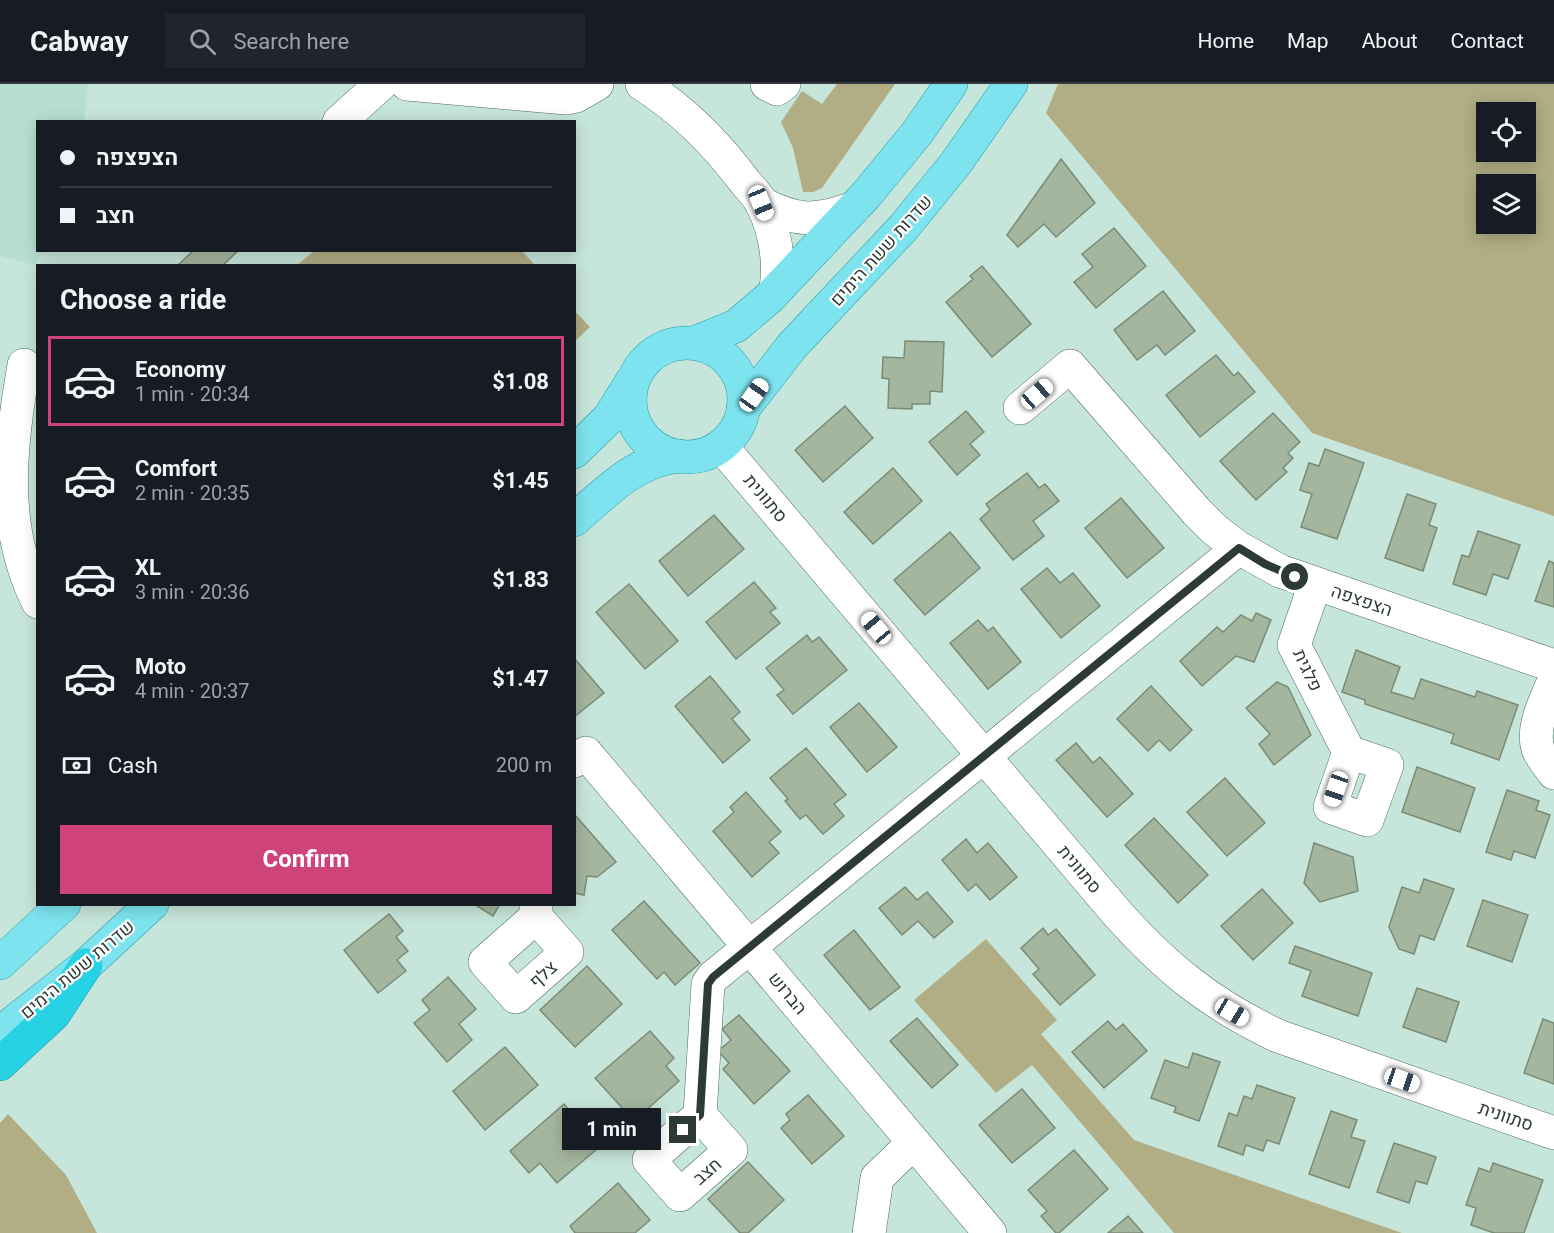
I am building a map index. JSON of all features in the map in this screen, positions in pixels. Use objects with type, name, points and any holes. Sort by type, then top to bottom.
[{"type":"highway","points":[[0,1064],[54,1014],[86,965]]},
{"type":"main road","points":[[576,450],[609,418],[637,370],[652,354],[672,344],[694,343],[736,326],[776,290],[854,208],[917,133],[951,84]]},
{"type":"main road","name":"שדרות ששת הימים","points":[[743,410],[792,346],[903,228],[956,164],[1011,84]]},
{"type":"main road","points":[[576,518],[635,470],[658,459],[702,455],[721,446],[736,429],[743,410],[742,385],[733,365],[716,350],[694,343]]},
{"type":"main road","points":[[632,381],[629,392],[631,414],[641,434],[657,449],[680,456]]},
{"type":"main road","name":"שדרות ששת הימים","points":[[0,1033],[86,965],[150,906]]},
{"type":"main road","points":[[0,963],[54,913]]},
{"type":"street","points":[[341,120],[381,84]]},
{"type":"street","points":[[407,84],[566,98],[576,96],[597,84]]},
{"type":"street","points":[[642,84],[696,125],[725,156],[761,203],[771,225],[777,248],[776,290]]},
{"type":"street","points":[[761,203],[789,216],[810,219],[828,217],[854,208]]},
{"type":"street","points":[[24,365],[7,471],[7,496],[9,528],[15,550],[23,574],[36,598]]},
{"type":"street","name":"הצפצפה","points":[[1020,408],[1070,366],[1196,511],[1215,530],[1239,548],[1265,564],[1315,584],[1554,666]]},
{"type":"street","name":"סתוונית","points":[[721,446],[1151,951],[1186,981],[1246,1021],[1315,1050],[1554,1133]]},
{"type":"street","points":[[700,1115],[708,984],[713,977],[1239,548]]},
{"type":"street","name":"פלגית","points":[[1315,584],[1294,645],[1349,752]]},
{"type":"street","points":[[1554,680],[1537,725],[1536,735],[1539,750],[1554,773]]},
{"type":"street","name":"הברוש","points":[[580,757],[750,947],[990,1233]]},
{"type":"street","points":[[869,1233],[877,1178],[914,1143]]},
{"type":"shaded area","points":[[0,84],[88,84],[84,120],[36,120],[36,252],[42,252],[34,265],[0,256]]},
{"type":"shaded area","points":[[837,84],[895,84],[822,188],[813,192],[803,192],[793,148],[781,122],[802,91],[822,104]]},
{"type":"shaded area","points":[[1058,84],[1554,84],[1554,516],[1312,433],[1046,113]]},
{"type":"shaded area","points":[[313,252],[523,252],[534,264],[298,264]]},
{"type":"shaded area","points":[[576,312],[590,327],[576,340]]},
{"type":"shaded area","points":[[986,939],[1057,1020],[1041,1034],[1134,1140],[1402,1233],[1174,1233],[1032,1065],[996,1093],[914,1000]]},
{"type":"shaded area","points":[[8,1114],[66,1175],[97,1233],[0,1233],[0,1123]]},
{"type":"building","points":[[1061,159],[1095,203],[1056,237],[1044,224],[1018,247],[1007,235]]},
{"type":"building","points":[[1114,228],[1146,266],[1096,308],[1074,282],[1093,267],[1082,254]]},
{"type":"building","points":[[192,252],[237,252],[224,264],[179,264]]},
{"type":"building","points":[[982,266],[1031,324],[992,357],[946,302],[973,279],[970,276]]},
{"type":"building","points":[[1163,291],[1195,331],[1165,355],[1157,345],[1137,360],[1114,330]]},
{"type":"building","points":[[905,341],[944,342],[942,392],[930,391],[930,404],[912,404],[912,409],[888,408],[889,379],[882,378],[883,357],[904,358]]},
{"type":"building","points":[[1216,355],[1234,376],[1238,372],[1255,392],[1200,437],[1166,395]]},
{"type":"building","points":[[845,406],[873,438],[823,482],[795,450]]},
{"type":"building","points":[[966,411],[984,432],[970,444],[980,455],[957,475],[929,442]]},
{"type":"building","points":[[1273,413],[1300,442],[1288,453],[1293,458],[1283,468],[1287,472],[1256,500],[1220,461]]},
{"type":"building","points":[[1325,449],[1364,463],[1337,539],[1301,527],[1312,494],[1300,490],[1309,463],[1319,466]]},
{"type":"building","points":[[893,468],[922,501],[873,544],[844,512]]},
{"type":"building","points":[[1027,473],[1039,488],[1045,484],[1059,501],[1033,521],[1044,536],[1013,560],[980,519],[990,510],[986,504]]},
{"type":"building","points":[[1407,494],[1436,504],[1429,525],[1437,528],[1423,571],[1385,558]]},
{"type":"building","points":[[1121,498],[1164,548],[1127,578],[1085,528]]},
{"type":"building","points":[[714,515],[744,549],[688,596],[659,561]]},
{"type":"building","points":[[1478,531],[1520,545],[1508,579],[1493,574],[1486,595],[1453,584],[1462,555],[1469,557]]},
{"type":"building","points":[[950,532],[980,568],[925,615],[894,580]]},
{"type":"building","points":[[1549,561],[1554,563],[1554,607],[1535,601]]},
{"type":"building","points":[[1047,568],[1060,583],[1073,573],[1100,606],[1061,638],[1021,589]]},
{"type":"building","points":[[754,582],[776,608],[770,612],[780,623],[736,659],[706,622]]},
{"type":"building","points":[[629,584],[678,641],[645,669],[596,612]]},
{"type":"building","points":[[1256,613],[1271,620],[1254,662],[1236,656],[1202,686],[1180,661],[1217,627],[1223,632],[1241,615],[1252,621]]},
{"type":"building","points":[[978,620],[988,631],[993,627],[1021,662],[988,689],[950,643]]},
{"type":"building","points":[[807,635],[812,642],[819,637],[847,670],[793,714],[777,695],[784,690],[766,668]]},
{"type":"building","points":[[1356,650],[1400,667],[1391,692],[1414,699],[1421,679],[1475,697],[1477,691],[1518,705],[1499,760],[1451,743],[1454,734],[1365,704],[1365,700],[1342,692]]},
{"type":"building","points":[[576,660],[604,693],[576,715]]},
{"type":"building","points":[[710,676],[740,712],[732,719],[750,740],[723,763],[675,706]]},
{"type":"building","points":[[1277,682],[1288,687],[1311,735],[1274,765],[1259,744],[1270,734],[1246,708]]},
{"type":"building","points":[[1151,686],[1192,730],[1170,751],[1159,740],[1148,751],[1117,719]]},
{"type":"building","points":[[859,703],[897,747],[867,772],[830,727]]},
{"type":"building","points":[[1076,743],[1093,763],[1100,757],[1133,794],[1107,817],[1056,760]]},
{"type":"building","points":[[806,748],[846,795],[834,804],[844,816],[823,834],[806,815],[800,819],[785,801],[788,799],[770,778]]},
{"type":"building","points":[[1417,767],[1475,788],[1460,832],[1402,812]]},
{"type":"building","points":[[1225,778],[1265,823],[1227,856],[1187,812]]},
{"type":"building","points":[[1507,790],[1539,801],[1536,810],[1550,815],[1535,858],[1514,851],[1511,860],[1486,852]]},
{"type":"building","points":[[746,792],[781,832],[769,842],[779,853],[752,877],[713,831],[734,812],[730,807]]},
{"type":"building","points":[[576,816],[616,862],[597,877],[587,876],[584,895],[576,893]]},
{"type":"building","points":[[1154,818],[1208,875],[1178,903],[1125,845]]},
{"type":"building","points":[[966,839],[977,853],[988,843],[1017,877],[990,900],[976,884],[968,891],[942,860]]},
{"type":"building","points":[[1314,843],[1353,857],[1358,891],[1320,902],[1304,883]]},
{"type":"building","points":[[1424,879],[1454,889],[1434,940],[1420,935],[1414,954],[1399,949],[1389,927],[1402,887],[1419,893]]},
{"type":"building","points":[[905,887],[917,900],[927,892],[953,922],[934,938],[918,921],[902,935],[879,908]]},
{"type":"building","points":[[1262,889],[1293,923],[1253,960],[1221,926]]},
{"type":"building","points":[[1483,900],[1528,915],[1512,962],[1467,946]]},
{"type":"building","points":[[644,901],[700,963],[675,985],[664,972],[657,979],[612,930]]},
{"type":"building","points":[[477,906],[499,906],[493,916]]},
{"type":"building","points":[[389,914],[403,931],[396,937],[408,951],[397,960],[406,971],[378,993],[344,950]]},
{"type":"building","points":[[1043,928],[1048,935],[1056,929],[1095,975],[1060,1005],[1033,974],[1039,969],[1021,948]]},
{"type":"building","points":[[854,930],[900,987],[870,1010],[824,955]]},
{"type":"building","points":[[1295,946],[1372,973],[1358,1016],[1302,996],[1311,971],[1289,963]]},
{"type":"building","points":[[587,966],[622,1004],[575,1047],[540,1010]]},
{"type":"building","points":[[448,977],[476,1009],[459,1024],[472,1040],[447,1062],[414,1023],[430,1010],[422,1000]]},
{"type":"building","points":[[1417,988],[1459,1002],[1446,1042],[1403,1027]]},
{"type":"building","points":[[739,1015],[790,1071],[754,1104],[723,1069],[729,1063],[718,1051],[731,1040],[722,1029]]},
{"type":"building","points":[[917,1018],[958,1065],[932,1088],[890,1041]]},
{"type":"building","points":[[1543,1019],[1554,1023],[1554,1084],[1524,1073]]},
{"type":"building","points":[[1108,1021],[1116,1030],[1123,1024],[1147,1051],[1104,1088],[1072,1052]]},
{"type":"building","points":[[650,1031],[674,1058],[666,1066],[679,1081],[634,1121],[595,1078]]},
{"type":"building","points":[[505,1047],[538,1085],[485,1130],[453,1091]]},
{"type":"building","points":[[1193,1053],[1220,1062],[1199,1121],[1174,1112],[1176,1107],[1151,1098],[1165,1060],[1188,1068]]},
{"type":"building","points":[[1257,1085],[1295,1098],[1279,1144],[1267,1140],[1263,1151],[1246,1145],[1243,1155],[1218,1146],[1229,1113],[1237,1116],[1244,1096],[1252,1099]]},
{"type":"building","points":[[1022,1089],[1055,1128],[1012,1163],[979,1125]]},
{"type":"building","points":[[808,1095],[844,1136],[812,1164],[781,1128],[790,1120],[786,1114]]},
{"type":"building","points":[[564,1104],[582,1125],[578,1128],[597,1149],[557,1183],[540,1163],[529,1173],[510,1151]]},
{"type":"building","points":[[1331,1111],[1357,1120],[1351,1137],[1365,1141],[1349,1188],[1309,1174]]},
{"type":"building","points":[[1394,1143],[1436,1157],[1427,1184],[1416,1181],[1409,1203],[1377,1192]]},
{"type":"building","points":[[1074,1150],[1108,1189],[1059,1233],[1056,1233],[1041,1216],[1047,1211],[1028,1190]]},
{"type":"building","points":[[748,1162],[784,1200],[748,1233],[740,1233],[708,1199]]},
{"type":"building","points":[[1493,1163],[1543,1180],[1524,1233],[1494,1233],[1471,1225],[1476,1208],[1466,1205],[1479,1168],[1490,1172]]},
{"type":"building","points":[[618,1183],[650,1220],[635,1233],[575,1233],[570,1226]]},
{"type":"building","points":[[1128,1216],[1143,1233],[1108,1233]]},
{"type":"route","points":[[683,1130],[700,1115],[708,984],[713,977],[1239,548],[1265,564],[1295,577]]}]
